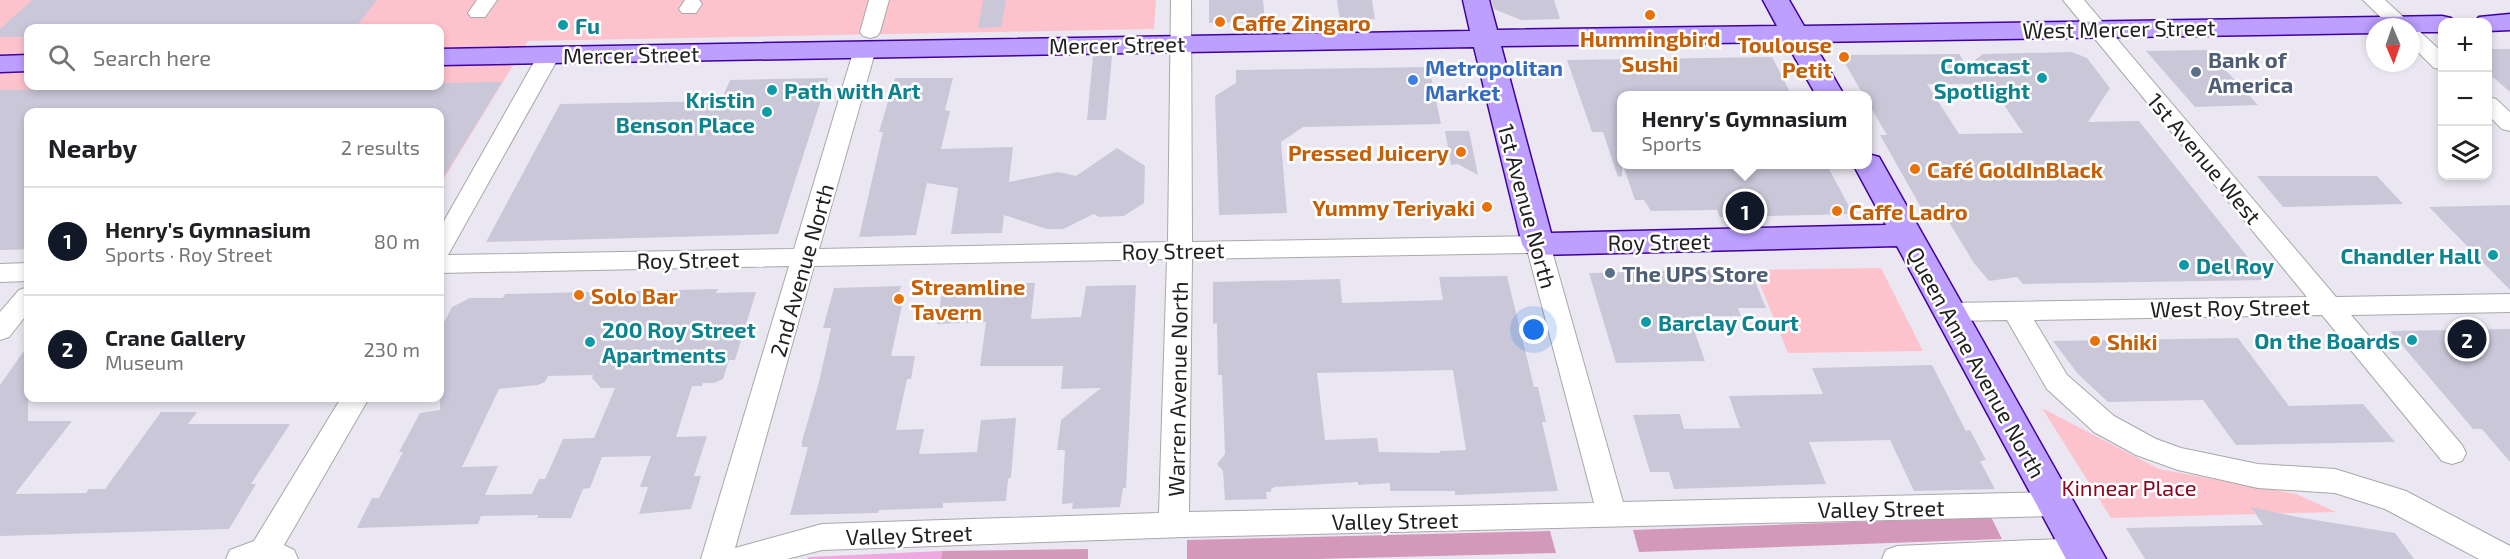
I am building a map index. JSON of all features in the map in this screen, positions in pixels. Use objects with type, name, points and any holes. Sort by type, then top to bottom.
[{"type":"main road","name":"1st Avenue North","points":[[1476,0],[1538,244]]},
{"type":"main road","points":[[1776,0],[1827,91]]},
{"type":"main road","points":[[2492,23],[2510,22]]},
{"type":"main road","name":"West Mercer Street","points":[[2420,27],[2438,25]]},
{"type":"main road","name":"West Mercer Street","points":[[1795,33],[2097,29],[2366,29]]},
{"type":"main road","name":"Mercer Street","points":[[444,57],[549,55],[867,40],[1181,43],[1795,33]]},
{"type":"main road","points":[[0,64],[24,63]]},
{"type":"main road","name":"Queen Anne Avenue North","points":[[1870,169],[2084,555]]},
{"type":"main road","name":"Roy Street","points":[[1538,244],[1907,235]]},
{"type":"street","name":"2nd Avenue North","points":[[716,559],[879,0]]},
{"type":"street","name":"Warren Avenue North","points":[[1174,526],[1180,250],[1181,0]]},
{"type":"street","name":"1st Avenue West","points":[[2073,0],[2452,453]]},
{"type":"street","points":[[2373,0],[2392,18]]},
{"type":"street","points":[[2420,43],[2438,59]]},
{"type":"street","points":[[444,242],[549,55]]},
{"type":"street","points":[[2492,108],[2510,124]]},
{"type":"street","name":"Roy Street","points":[[444,264],[1538,244]]},
{"type":"street","name":"1st Avenue North","points":[[1538,244],[1612,515]]},
{"type":"street","points":[[0,273],[24,272]]},
{"type":"street","points":[[0,330],[24,301]]},
{"type":"street","name":"West Roy Street","points":[[1950,312],[2510,303]]},
{"type":"street","points":[[2015,311],[2057,382],[2104,424],[2146,447],[2178,459],[2258,476],[2336,481],[2395,500],[2507,559]]},
{"type":"street","points":[[263,557],[353,402]]},
{"type":"street","name":"Valley Street","points":[[739,559],[822,537],[2054,504]]},
{"type":"street","points":[[1897,559],[2084,555]]},
{"type":"shaded area","points":[[1991,517],[2002,539],[1639,552],[1633,530]]},
{"type":"shaded area","points":[[1550,531],[1556,553],[1316,559],[1187,559],[1187,540]]},
{"type":"shaded area","points":[[1088,549],[1088,559],[941,559],[942,551]]},
{"type":"shaded area","points":[[942,551],[941,559],[807,559],[809,557]]},
{"type":"green space","points":[[0,0],[1156,0],[1154,29],[528,41],[444,178],[444,108],[24,108],[24,249],[0,250]]},
{"type":"green space","points":[[1881,268],[1923,351],[1788,353],[1754,270]]},
{"type":"green space","name":"Kinnear Place","points":[[2042,408],[2159,469],[2296,494],[2336,512],[2111,518]]},
{"type":"building","points":[[32,0],[377,0],[358,24],[24,24],[24,37],[0,37],[0,29]]},
{"type":"building","points":[[983,0],[1006,0],[1001,27],[978,28]]},
{"type":"building","points":[[1209,0],[1263,0],[1265,22],[1209,23]]},
{"type":"building","points":[[1337,0],[1372,0],[1375,19],[1340,20]]},
{"type":"building","points":[[1491,0],[1554,0],[1560,19],[1521,20],[1494,9]]},
{"type":"building","points":[[2492,49],[2510,49],[2510,92],[2492,76]]},
{"type":"building","name":"Bank of America","points":[[2206,50],[2258,105],[2195,107],[2146,51]]},
{"type":"building","points":[[2072,52],[2087,58],[2110,88],[2088,122],[2139,121],[2266,280],[2023,284],[2017,277],[1989,281],[1974,263],[1944,214],[1928,214],[1926,210],[1923,211],[1880,135],[1887,135],[1872,110],[1872,91],[1861,91],[1840,55],[1959,54],[1967,66],[1983,54]],"holes":[[[1927,84],[1990,84],[2023,133],[1959,134]]]},
{"type":"building","points":[[1093,56],[1112,56],[1106,120],[1087,120]]},
{"type":"building","points":[[1772,57],[1789,91],[1617,91],[1617,169],[1622,169],[1622,176],[1618,177],[1603,132],[1592,132],[1567,60]]},
{"type":"building","points":[[1429,67],[1441,124],[1303,127],[1281,142],[1287,213],[1219,215],[1215,96],[1236,83],[1236,70]]},
{"type":"building","points":[[828,78],[778,234],[486,242],[560,104],[721,101],[730,80]]},
{"type":"building","points":[[895,78],[953,78],[945,110],[950,111],[941,149],[1013,147],[1009,182],[1058,172],[1076,176],[1117,148],[1145,166],[1144,203],[1124,216],[1099,217],[1094,214],[1063,229],[1047,229],[1004,215],[1002,233],[951,234],[958,188],[927,183],[916,235],[859,237],[883,132],[879,132]]},
{"type":"building","points":[[502,82],[444,176],[444,108],[24,108],[24,249],[0,250],[0,90],[444,90],[444,83]]},
{"type":"building","name":"Pressed Juicery","points":[[1445,131],[1469,131],[1478,175],[1458,164],[1451,165]]},
{"type":"building","points":[[1624,169],[1829,169],[1853,214],[1720,217],[1717,210],[1651,211],[1644,200],[1635,200]]},
{"type":"building","points":[[2257,176],[2377,176],[2403,204],[2283,207]]},
{"type":"building","name":"Chandler Hall","points":[[2510,205],[2510,290],[2429,207]]},
{"type":"building","name":"Barclay Court","points":[[1750,269],[1766,308],[1738,308],[1741,316],[1689,316],[1705,361],[1616,363],[1589,273]]},
{"type":"building","points":[[1507,276],[1534,387],[1538,387],[1546,422],[1542,422],[1558,491],[1455,495],[1455,491],[1390,491],[1390,483],[1358,485],[1358,482],[1275,487],[1271,489],[1271,492],[1266,492],[1267,499],[1225,500],[1223,471],[1217,464],[1225,454],[1222,375],[1218,375],[1217,323],[1213,324],[1213,282],[1340,279],[1342,303],[1443,300],[1439,277]],"holes":[[[1453,370],[1466,450],[1440,451],[1440,453],[1379,452],[1377,438],[1325,440],[1317,373]]]},
{"type":"building","points":[[1006,283],[1035,283],[1031,319],[1081,317],[1086,286],[1136,285],[1126,488],[1123,488],[1120,507],[1072,509],[1073,503],[1062,504],[1065,450],[1057,450],[1061,420],[1101,388],[1061,389],[1063,366],[980,366],[986,322],[937,324],[942,291],[1005,288]]},
{"type":"building","points":[[901,286],[898,296],[904,296],[891,356],[915,356],[911,379],[907,379],[896,430],[924,429],[919,454],[977,452],[981,420],[1016,418],[1011,477],[1008,479],[1006,501],[943,503],[943,508],[879,510],[878,513],[790,515],[808,447],[802,447],[802,441],[819,382],[831,328],[823,328],[834,288]]},
{"type":"building","points":[[718,289],[716,293],[756,292],[735,360],[729,360],[723,379],[714,383],[703,383],[702,386],[692,386],[676,437],[707,436],[694,476],[701,476],[691,509],[639,514],[648,487],[640,487],[651,456],[602,457],[590,488],[583,489],[571,518],[537,518],[538,515],[481,516],[478,524],[357,528],[372,498],[379,498],[403,452],[399,452],[420,413],[440,410],[440,402],[444,402],[444,322],[452,307],[470,298],[503,298],[505,294]],"holes":[[[593,375],[592,378],[601,388],[615,388],[594,438],[563,439],[545,479],[539,479],[532,494],[485,495],[498,466],[462,467],[499,389],[538,385],[545,382],[548,376]]]},
{"type":"building","points":[[2510,329],[2510,462],[2482,429],[2473,429],[2390,331]]},
{"type":"building","points":[[2238,338],[2289,406],[2363,404],[2395,442],[2236,445],[2203,400],[2108,402],[2078,374],[2053,341]]},
{"type":"building","points":[[24,351],[24,402],[28,402],[28,421],[72,421],[15,494],[86,493],[89,489],[105,489],[161,412],[197,412],[188,424],[290,424],[251,484],[256,484],[229,529],[0,536],[0,385]]},
{"type":"building","points":[[1932,365],[1966,431],[1970,430],[1986,460],[1980,461],[1995,489],[1914,491],[1890,440],[1809,442],[1826,484],[1674,489],[1669,472],[1650,472],[1633,415],[1680,414],[1684,429],[1740,428],[1729,396],[1823,394],[1812,368]]},
{"type":"building","points":[[2251,507],[2395,533],[2414,559],[2145,559],[2126,528],[2263,525]]},
{"type":"place","name":"Hummingbird Sushi","points":[[1650,15]]},
{"type":"place","name":"Caffe Zingaro","points":[[1220,22]]},
{"type":"place","name":"Fu","points":[[563,25]]},
{"type":"place","name":"Toulouse Petit","points":[[1844,57]]},
{"type":"place","name":"Bank of America","points":[[2196,72]]},
{"type":"place","name":"Comcast Spotlight","points":[[2042,78]]},
{"type":"place","name":"Metropolitan Market","points":[[1413,80]]},
{"type":"place","name":"Path with Art","points":[[772,90]]},
{"type":"place","name":"Kristin Benson Place","points":[[767,112]]},
{"type":"place","name":"Pressed Juicery","points":[[1461,152]]},
{"type":"place","name":"Café GoldInBlack","points":[[1915,169]]},
{"type":"place","name":"Yummy Teriyaki","points":[[1487,207]]},
{"type":"place","name":"Henry's Gymnasium","points":[[1745,211]]},
{"type":"place","name":"Caffe Ladro","points":[[1837,211]]},
{"type":"place","name":"Chandler Hall","points":[[2493,255]]},
{"type":"place","name":"Del Roy","points":[[2184,265]]},
{"type":"place","name":"The UPS Store","points":[[1610,273]]},
{"type":"place","name":"Solo Bar","points":[[579,295]]},
{"type":"place","name":"Streamline Tavern","points":[[899,299]]},
{"type":"place","name":"Barclay Court","points":[[1646,322]]},
{"type":"place","name":"Crane Gallery","points":[[2467,339]]},
{"type":"place","name":"On the Boards","points":[[2412,340]]},
{"type":"place","name":"Shiki","points":[[2095,341]]},
{"type":"place","name":"200 Roy Street Apartments","points":[[590,342]]}]
